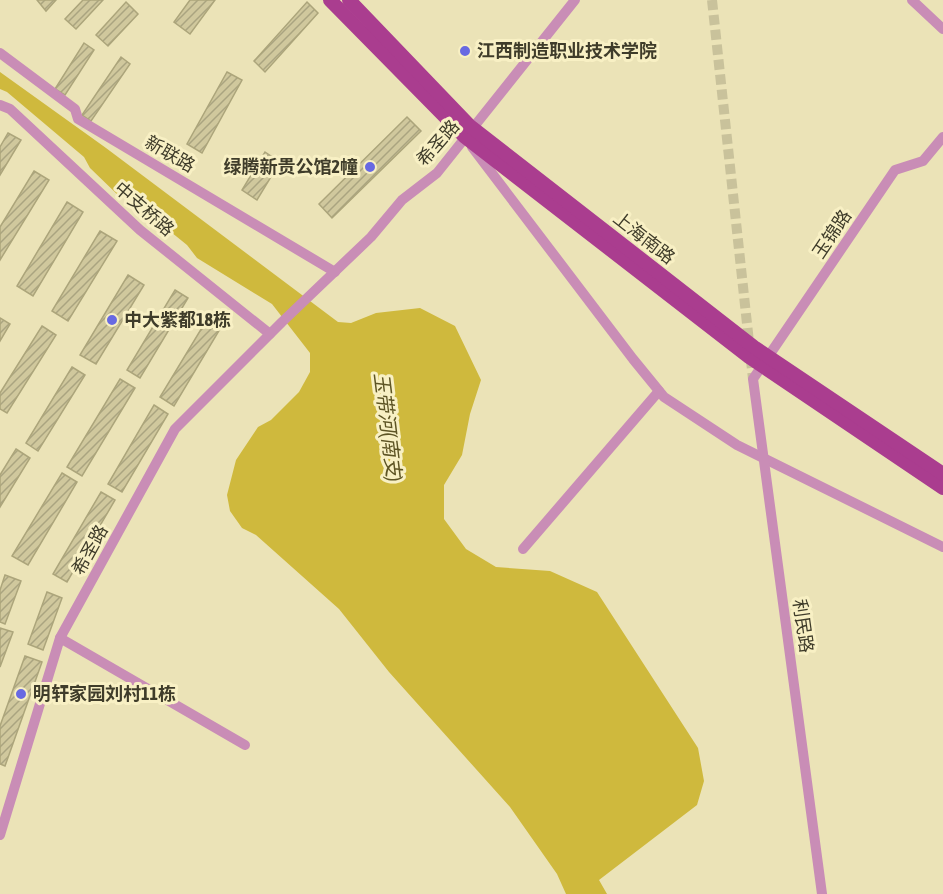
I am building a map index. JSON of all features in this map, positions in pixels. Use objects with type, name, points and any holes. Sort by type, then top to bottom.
[{"type":"main road","name":"上海南路","points":[[330,0],[469,133],[765,361],[943,488]]},
{"type":"main road","name":"上海南路","points":[[349,0],[469,133]]},
{"type":"main road","name":"上海南路","points":[[765,361],[943,474]]},
{"type":"street","name":"希圣路","points":[[0,835],[60,638],[175,429],[371,237],[402,200],[437,173],[575,0]]},
{"type":"street","points":[[912,0],[943,29]]},
{"type":"street","name":"新联路","points":[[0,53],[75,110],[78,119],[335,272]]},
{"type":"street","name":"中支桥路","points":[[0,105],[10,109],[140,230],[270,334]]},
{"type":"street","name":"上海南路","points":[[469,133],[633,360],[664,397],[737,445],[764,456],[943,547]]},
{"type":"street","name":"玉锦路","points":[[765,361],[895,170],[923,160],[943,137]]},
{"type":"street","name":"利民路","points":[[765,361],[753,379],[822,894]]},
{"type":"street","points":[[523,549],[659,391]]},
{"type":"street","points":[[60,638],[245,745]]},
{"type":"water","name":"玉带河(南支)","points":[[0,72],[106,148],[338,322],[351,323],[376,313],[420,308],[455,326],[481,380],[470,414],[462,455],[444,485],[444,519],[466,549],[496,567],[550,571],[597,592],[698,748],[704,781],[697,805],[599,880],[607,894],[566,894],[557,874],[510,807],[389,672],[339,609],[256,535],[242,528],[230,511],[227,495],[236,460],[258,427],[271,420],[299,392],[310,372],[310,353],[272,304],[197,258],[187,245],[124,194],[120,197],[90,168],[84,157],[7,92],[0,89]]},
{"type":"building","points":[[37,0],[56,0],[46,11]]},
{"type":"building","points":[[83,0],[103,0],[76,29],[65,19]]},
{"type":"building","points":[[190,0],[215,0],[190,34],[174,22]]},
{"type":"building","points":[[126,2],[138,14],[108,46],[96,35]]},
{"type":"building","points":[[307,2],[318,13],[265,72],[254,61]]},
{"type":"building","points":[[84,43],[94,50],[65,95],[55,89]]},
{"type":"building","points":[[121,57],[130,64],[91,121],[82,115]]},
{"type":"building","points":[[227,72],[242,80],[202,153],[187,144]]},
{"type":"building","name":"绿腾新贵公馆2幢","points":[[407,117],[421,131],[332,218],[319,204]]},
{"type":"building","points":[[8,133],[21,140],[0,175],[0,147]]},
{"type":"building","points":[[265,152],[280,162],[257,200],[242,190]]},
{"type":"building","points":[[34,171],[49,180],[0,260],[0,227]]},
{"type":"building","points":[[67,202],[83,212],[33,296],[17,286]]},
{"type":"building","points":[[100,231],[117,241],[68,321],[52,311]]},
{"type":"building","name":"中大紫都18栋","points":[[128,275],[144,285],[96,364],[80,355]]},
{"type":"building","points":[[175,290],[188,298],[140,378],[127,370]]},
{"type":"building","points":[[0,318],[10,324],[0,341]]},
{"type":"building","points":[[206,321],[220,329],[174,406],[160,397]]},
{"type":"building","points":[[42,326],[56,335],[7,413],[0,409],[0,393]]},
{"type":"building","points":[[72,367],[85,375],[38,451],[26,443]]},
{"type":"building","points":[[120,379],[135,388],[82,476],[67,467]]},
{"type":"building","points":[[154,405],[168,414],[122,492],[108,484]]},
{"type":"building","points":[[16,449],[30,458],[0,507],[0,475]]},
{"type":"building","points":[[62,473],[77,482],[28,565],[12,556]]},
{"type":"building","points":[[101,492],[115,500],[67,582],[53,574]]},
{"type":"building","points":[[5,575],[21,581],[5,624],[0,622],[0,590]]},
{"type":"building","points":[[47,592],[62,598],[43,650],[28,644]]},
{"type":"building","points":[[0,628],[13,632],[0,667]]},
{"type":"building","name":"明轩家园刘村11栋","points":[[25,656],[42,662],[5,766],[0,764],[0,726]]},
{"type":"tunnel","points":[[712,0],[753,379]]},
{"type":"place","name":"江西制造职业技术学院","points":[[465,51]]},
{"type":"place","name":"绿腾新贵公馆2幢","points":[[370,167]]},
{"type":"place","name":"中大紫都18栋","points":[[112,320]]},
{"type":"place","name":"明轩家园刘村11栋","points":[[21,694]]}]
